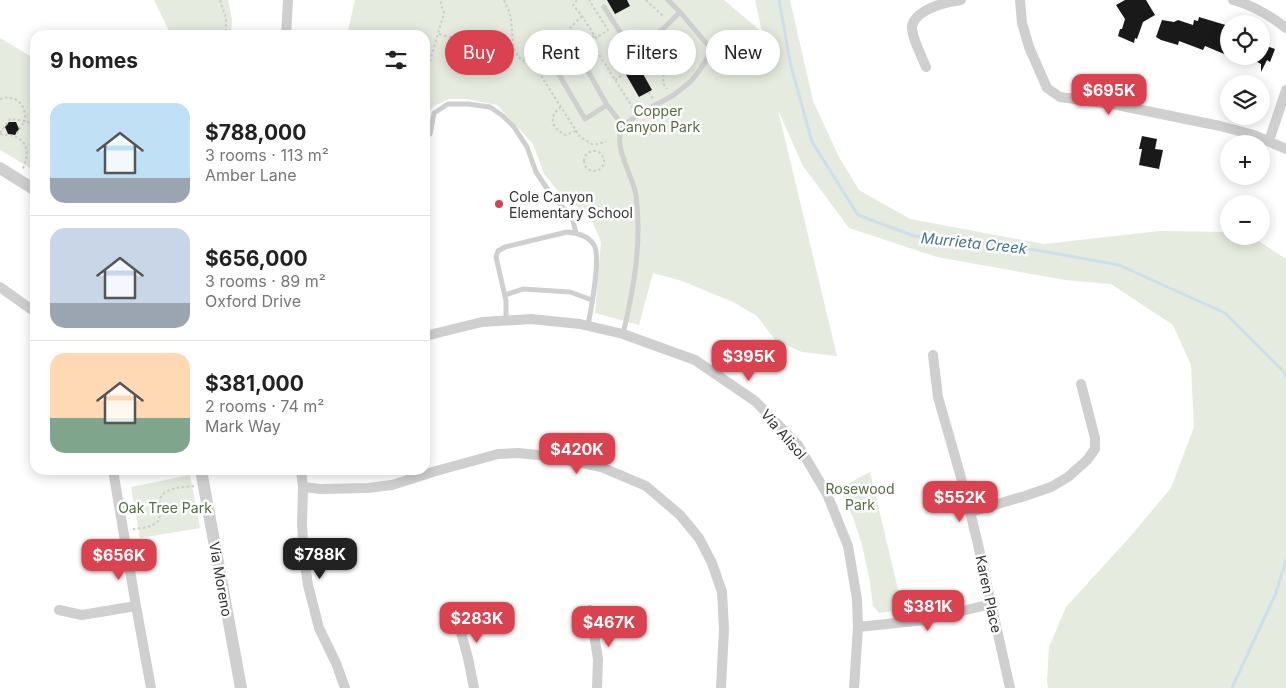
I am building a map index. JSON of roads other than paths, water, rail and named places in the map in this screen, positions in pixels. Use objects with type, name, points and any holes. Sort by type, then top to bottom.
[{"type":"street","points":[[286,30],[288,0]]},
{"type":"street","points":[[926,67],[912,28],[916,17],[926,10],[961,0]]},
{"type":"street","points":[[1020,0],[1022,23],[1029,47],[1047,88],[1060,97],[1116,105],[1220,126],[1254,135]]},
{"type":"street","points":[[1234,0],[1246,4],[1286,28]]},
{"type":"street","points":[[1270,135],[1286,90]]},
{"type":"street","points":[[1270,142],[1286,149]]},
{"type":"street","points":[[0,168],[30,187]]},
{"type":"street","points":[[0,287],[30,308]]},
{"type":"street","name":"Via Alisol","points":[[430,335],[482,322],[531,319],[588,326],[623,334],[695,360],[755,401],[798,445],[827,494],[848,546],[857,599],[858,627],[854,688]]},
{"type":"street","name":"Karen Place","points":[[934,355],[938,397],[970,512],[1010,688]]},
{"type":"street","points":[[970,512],[1051,487],[1088,460],[1095,449],[1095,438],[1081,384]]},
{"type":"street","points":[[430,472],[498,454],[518,453],[549,456],[601,468],[646,486],[680,515],[698,538],[712,564],[722,592],[724,629],[721,688]]},
{"type":"street","points":[[114,475],[151,688]]},
{"type":"street","name":"Via Moreno","points":[[202,475],[241,688]]},
{"type":"street","points":[[302,475],[302,525],[308,585],[319,628],[336,663],[345,688]]},
{"type":"street","points":[[303,487],[320,489],[368,488],[392,485],[421,475]]},
{"type":"street","points":[[858,627],[925,620],[991,604]]},
{"type":"street","points":[[59,610],[82,615],[136,606]]},
{"type":"street","points":[[454,607],[474,688]]},
{"type":"street","points":[[590,610],[598,659],[597,688]]},
{"type":"lane","points":[[668,0],[706,43]]},
{"type":"lane","points":[[604,7],[629,46],[636,48],[663,29],[680,12]]},
{"type":"lane","points":[[607,105],[585,119],[551,61],[575,48],[607,105],[624,127]]},
{"type":"lane","points":[[623,334],[633,292],[639,225],[636,193],[619,143],[622,129],[630,120],[674,94],[690,81],[706,60]]},
{"type":"lane","points":[[430,134],[434,113],[448,104],[490,107],[514,127],[527,147],[536,172],[552,196],[572,217],[576,233]]},
{"type":"lane","points":[[506,321],[506,301],[496,258],[498,251],[505,247],[567,232],[586,237],[594,245],[596,270],[588,326]]},
{"type":"lane","points":[[505,295],[523,289],[570,292],[592,300]]},
{"type":"waterway","name":"Murrieta Creek","points":[[779,0],[791,66],[812,142],[858,215],[914,236],[1019,247],[1119,265],[1225,313],[1285,373],[1286,377]]},
{"type":"waterway","name":"Murrieta Creek","points":[[1232,688],[1276,593],[1286,560]]},
{"type":"place","name":"Cole Canyon Elementary School","points":[[499,204]]},
{"type":"park label","name":"Copper Canyon Park","points":[[658,118]]},
{"type":"park label","name":"Rosewood Park","points":[[860,496]]},
{"type":"park label","name":"Oak Tree Park","points":[[165,507]]}]
